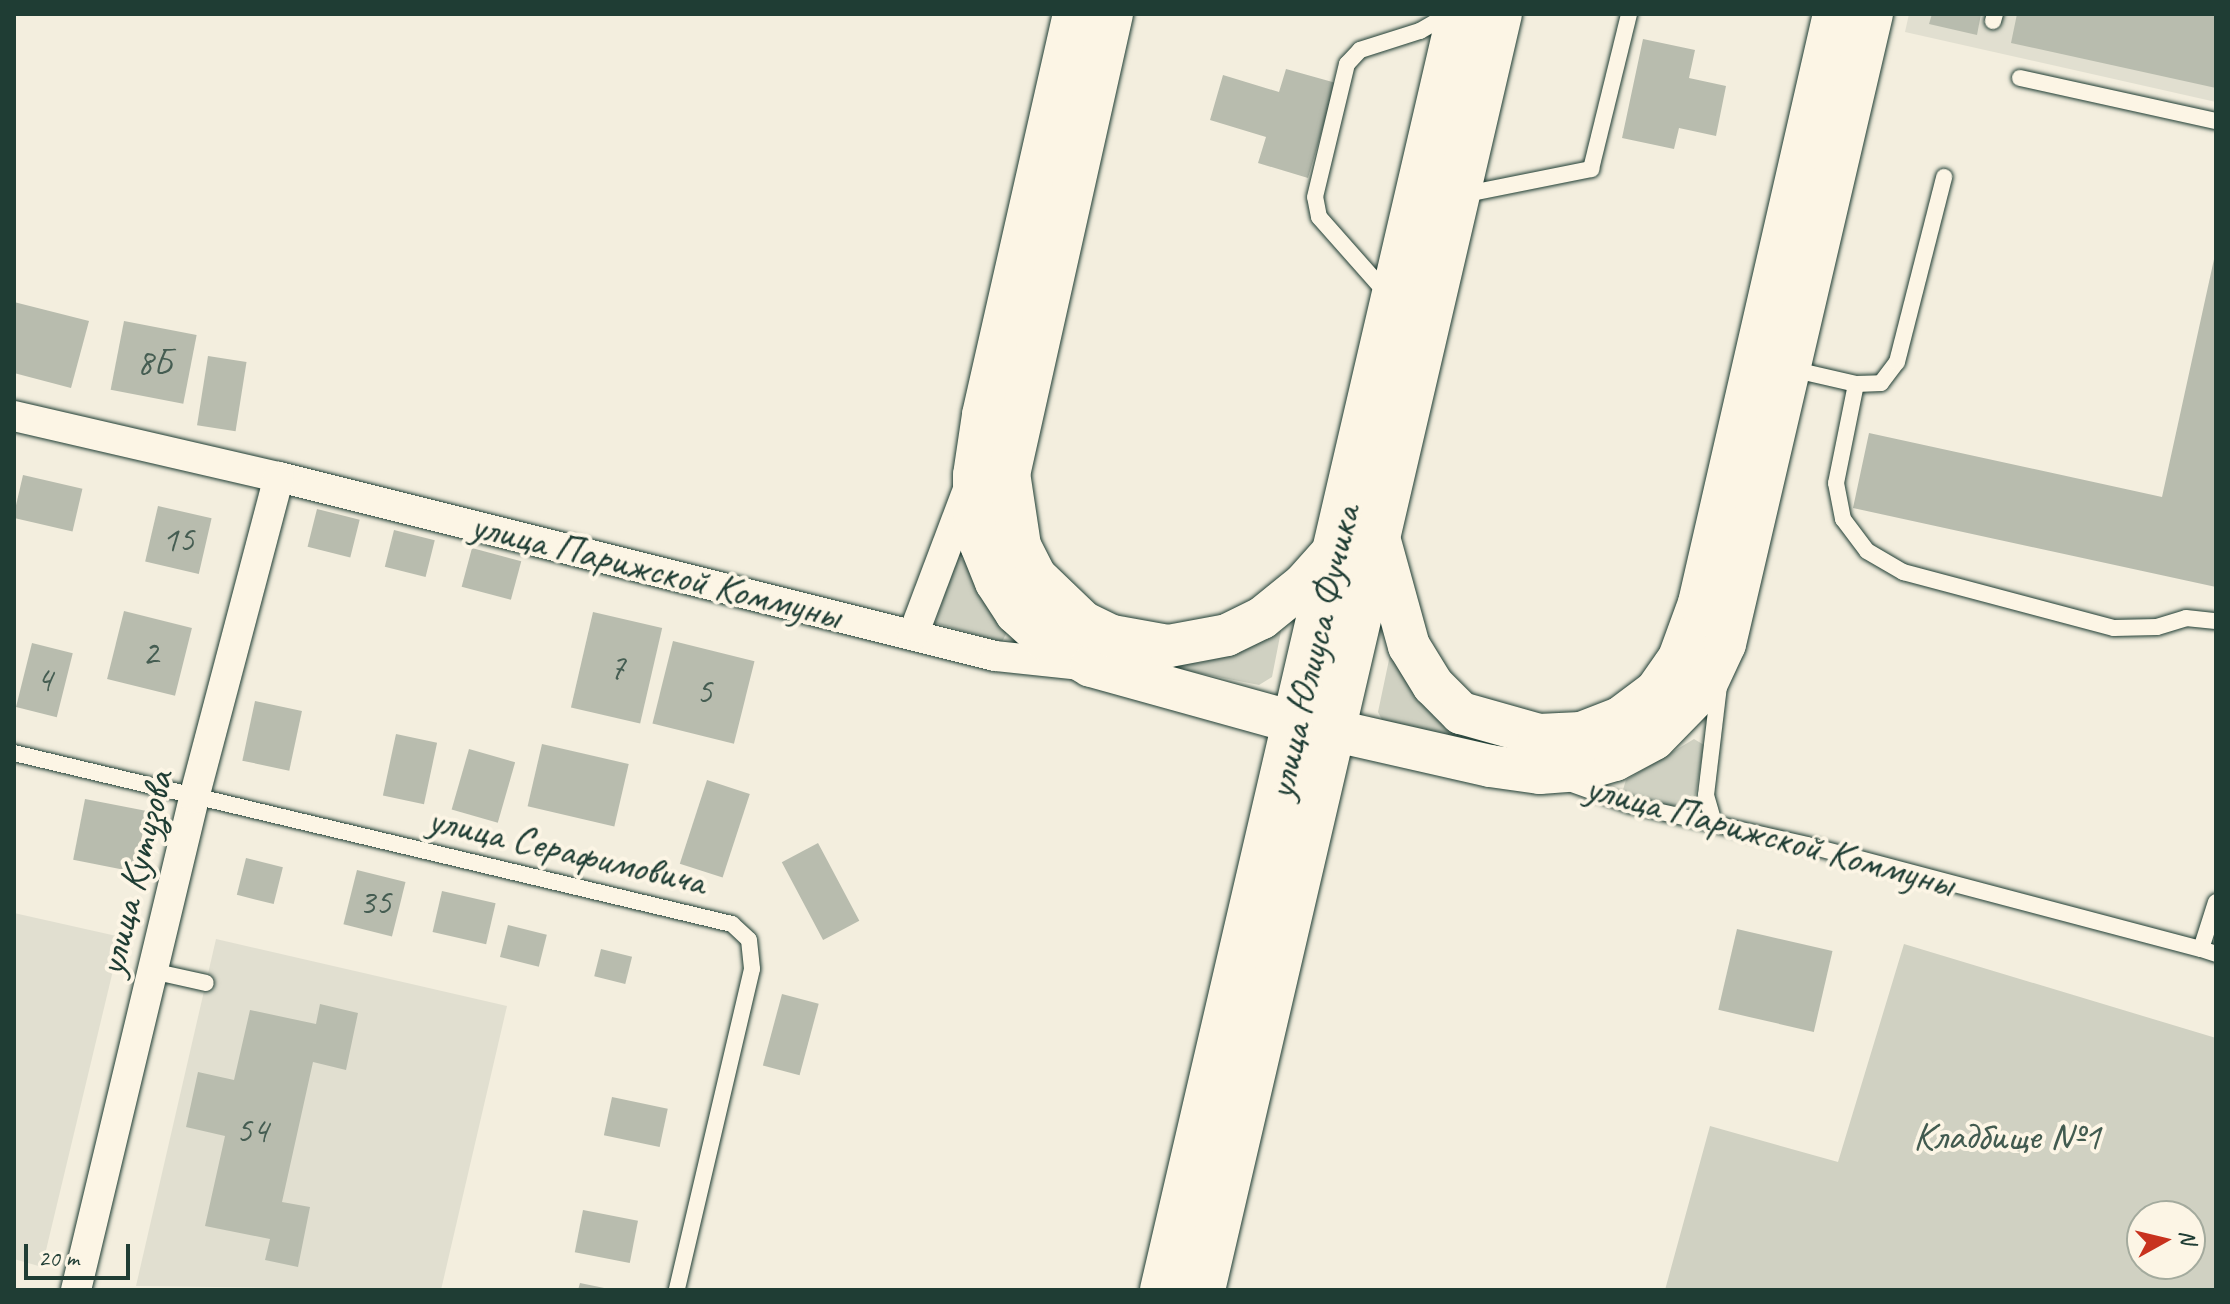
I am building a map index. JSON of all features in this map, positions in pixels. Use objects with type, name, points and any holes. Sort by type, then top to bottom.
[{"type":"main road","points":[[1074,14],[983,415],[974,475],[974,514],[996,582],[1016,613],[1045,639],[1091,666]]},
{"type":"main road","points":[[1112,14],[1015,434],[1009,473],[1020,546],[1043,586],[1083,622],[1112,636],[1169,646],[1227,635],[1262,618],[1337,547]]},
{"type":"main road","name":"улица Юлиуса Фучика","points":[[1203,1290],[1317,727],[1337,547],[1459,14]]},
{"type":"main road","name":"улица Юлиуса Фучика","points":[[1162,1290],[1317,727],[1380,541],[1500,14]]},
{"type":"main road","points":[[1540,773],[1615,760],[1654,739],[1705,687],[1725,644],[1834,14]]},
{"type":"main road","points":[[1380,541],[1409,646],[1433,685],[1461,713],[1539,735],[1581,733],[1620,718],[1656,691],[1679,658],[1699,603],[1772,365],[1872,14]]},
{"type":"main road","name":"улица Парижской Коммуны","points":[[1091,666],[1317,727],[1540,773]]},
{"type":"street","name":"улица Парижской Коммуны","points":[[14,416],[279,477],[995,656],[1091,666]]},
{"type":"street","points":[[913,635],[974,475]]},
{"type":"street","name":"улица Кутузова","points":[[76,1290],[194,798],[279,477]]},
{"type":"lane","points":[[1392,301],[1319,217],[1315,197],[1347,64],[1360,50],[1420,31],[1450,14]]},
{"type":"lane","points":[[1459,196],[1591,169],[1629,14]]},
{"type":"lane","points":[[2020,78],[2216,121]]},
{"type":"lane","points":[[1772,365],[1856,384],[1881,383],[1897,362],[1944,177]]},
{"type":"lane","points":[[1856,384],[1836,483],[1843,519],[1867,551],[1903,572],[2114,628],[2157,627],[2186,618],[2216,621]]},
{"type":"lane","points":[[1714,823],[1706,795],[1725,644]]},
{"type":"lane","name":"улица Серафимовича","points":[[14,753],[732,924],[749,940],[752,969],[677,1290]]},
{"type":"lane","name":"улица Парижской Коммуны","points":[[1540,773],[1630,805],[1714,823],[2208,951]]},
{"type":"lane","points":[[2208,951],[2216,902]]},
{"type":"lane","points":[[152,971],[206,983]]},
{"type":"shaded area","points":[[1909,14],[2216,14],[2216,102],[1905,32]]},
{"type":"shaded area","points":[[14,913],[121,937],[42,1267],[14,1259]]},
{"type":"shaded area","points":[[216,939],[507,1006],[441,1290],[136,1286]]},
{"type":"green space","points":[[958,557],[967,562],[1007,632],[1002,642],[935,623]]},
{"type":"green space","points":[[1281,631],[1272,677],[1259,685],[1157,665],[1199,663],[1235,654]]},
{"type":"green space","points":[[1390,655],[1422,700],[1456,730],[1504,747],[1382,720],[1378,712]]},
{"type":"green space","points":[[1694,739],[1704,745],[1695,798],[1688,806],[1677,808],[1622,793],[1626,780]]},
{"type":"green space","name":"Кладбище №1","points":[[1904,944],[2216,1038],[2216,1290],[1665,1290],[1710,1126],[1838,1162]]},
{"type":"building","points":[[1932,14],[1981,14],[1977,35],[1929,24]]},
{"type":"building","points":[[2017,14],[2216,14],[2216,88],[2011,43]]},
{"type":"building","points":[[1643,39],[1695,50],[1689,78],[1726,86],[1716,136],[1679,128],[1674,149],[1622,138]]},
{"type":"building","points":[[1286,69],[1336,83],[1308,178],[1258,163],[1266,137],[1210,120],[1223,75],[1279,92]]},
{"type":"building","points":[[2216,250],[2216,587],[1853,508],[1869,433],[2162,497]]},
{"type":"building","points":[[14,302],[89,321],[71,388],[14,373]]},
{"type":"building","points":[[124,321],[197,335],[183,404],[111,390]]},
{"type":"building","points":[[208,356],[247,362],[236,431],[197,425]]},
{"type":"building","points":[[23,475],[82,489],[73,532],[14,518]]},
{"type":"building","points":[[158,506],[212,518],[199,574],[145,562]]},
{"type":"building","points":[[317,509],[360,520],[350,557],[308,547]]},
{"type":"building","points":[[394,530],[435,540],[426,577],[385,567]]},
{"type":"building","points":[[472,548],[521,561],[511,600],[462,587]]},
{"type":"building","points":[[124,611],[192,628],[175,696],[107,679]]},
{"type":"building","points":[[593,612],[662,628],[640,723],[571,707]]},
{"type":"building","points":[[673,641],[755,661],[734,744],[652,723]]},
{"type":"building","points":[[32,643],[73,653],[57,717],[16,707]]},
{"type":"building","points":[[255,701],[302,711],[289,771],[242,761]]},
{"type":"building","points":[[396,734],[437,743],[424,804],[383,796]]},
{"type":"building","points":[[542,744],[629,764],[614,826],[528,806]]},
{"type":"building","points":[[469,749],[515,762],[498,823],[452,810]]},
{"type":"building","points":[[707,780],[750,794],[723,878],[680,864]]},
{"type":"building","points":[[85,799],[147,811],[135,872],[73,860]]},
{"type":"building","points":[[818,843],[859,921],[823,940],[782,862]]},
{"type":"building","points":[[246,858],[283,867],[274,904],[237,895]]},
{"type":"building","points":[[357,870],[406,882],[392,936],[343,924]]},
{"type":"building","points":[[442,891],[496,903],[486,944],[433,932]]},
{"type":"building","points":[[508,925],[547,935],[539,967],[500,957]]},
{"type":"building","points":[[1737,929],[1832,951],[1814,1032],[1718,1010]]},
{"type":"building","points":[[601,949],[632,957],[625,984],[594,976]]},
{"type":"building","points":[[782,994],[819,1004],[800,1075],[763,1065]]},
{"type":"building","points":[[320,1004],[358,1013],[346,1070],[313,1062],[282,1202],[310,1207],[298,1267],[265,1260],[270,1239],[205,1226],[225,1136],[186,1127],[198,1072],[234,1080],[250,1010],[316,1024]]},
{"type":"building","points":[[612,1097],[668,1109],[660,1147],[604,1135]]},
{"type":"building","points":[[583,1210],[638,1221],[630,1263],[575,1252]]},
{"type":"building","points":[[580,1283],[609,1289],[609,1290],[578,1290]]}]
